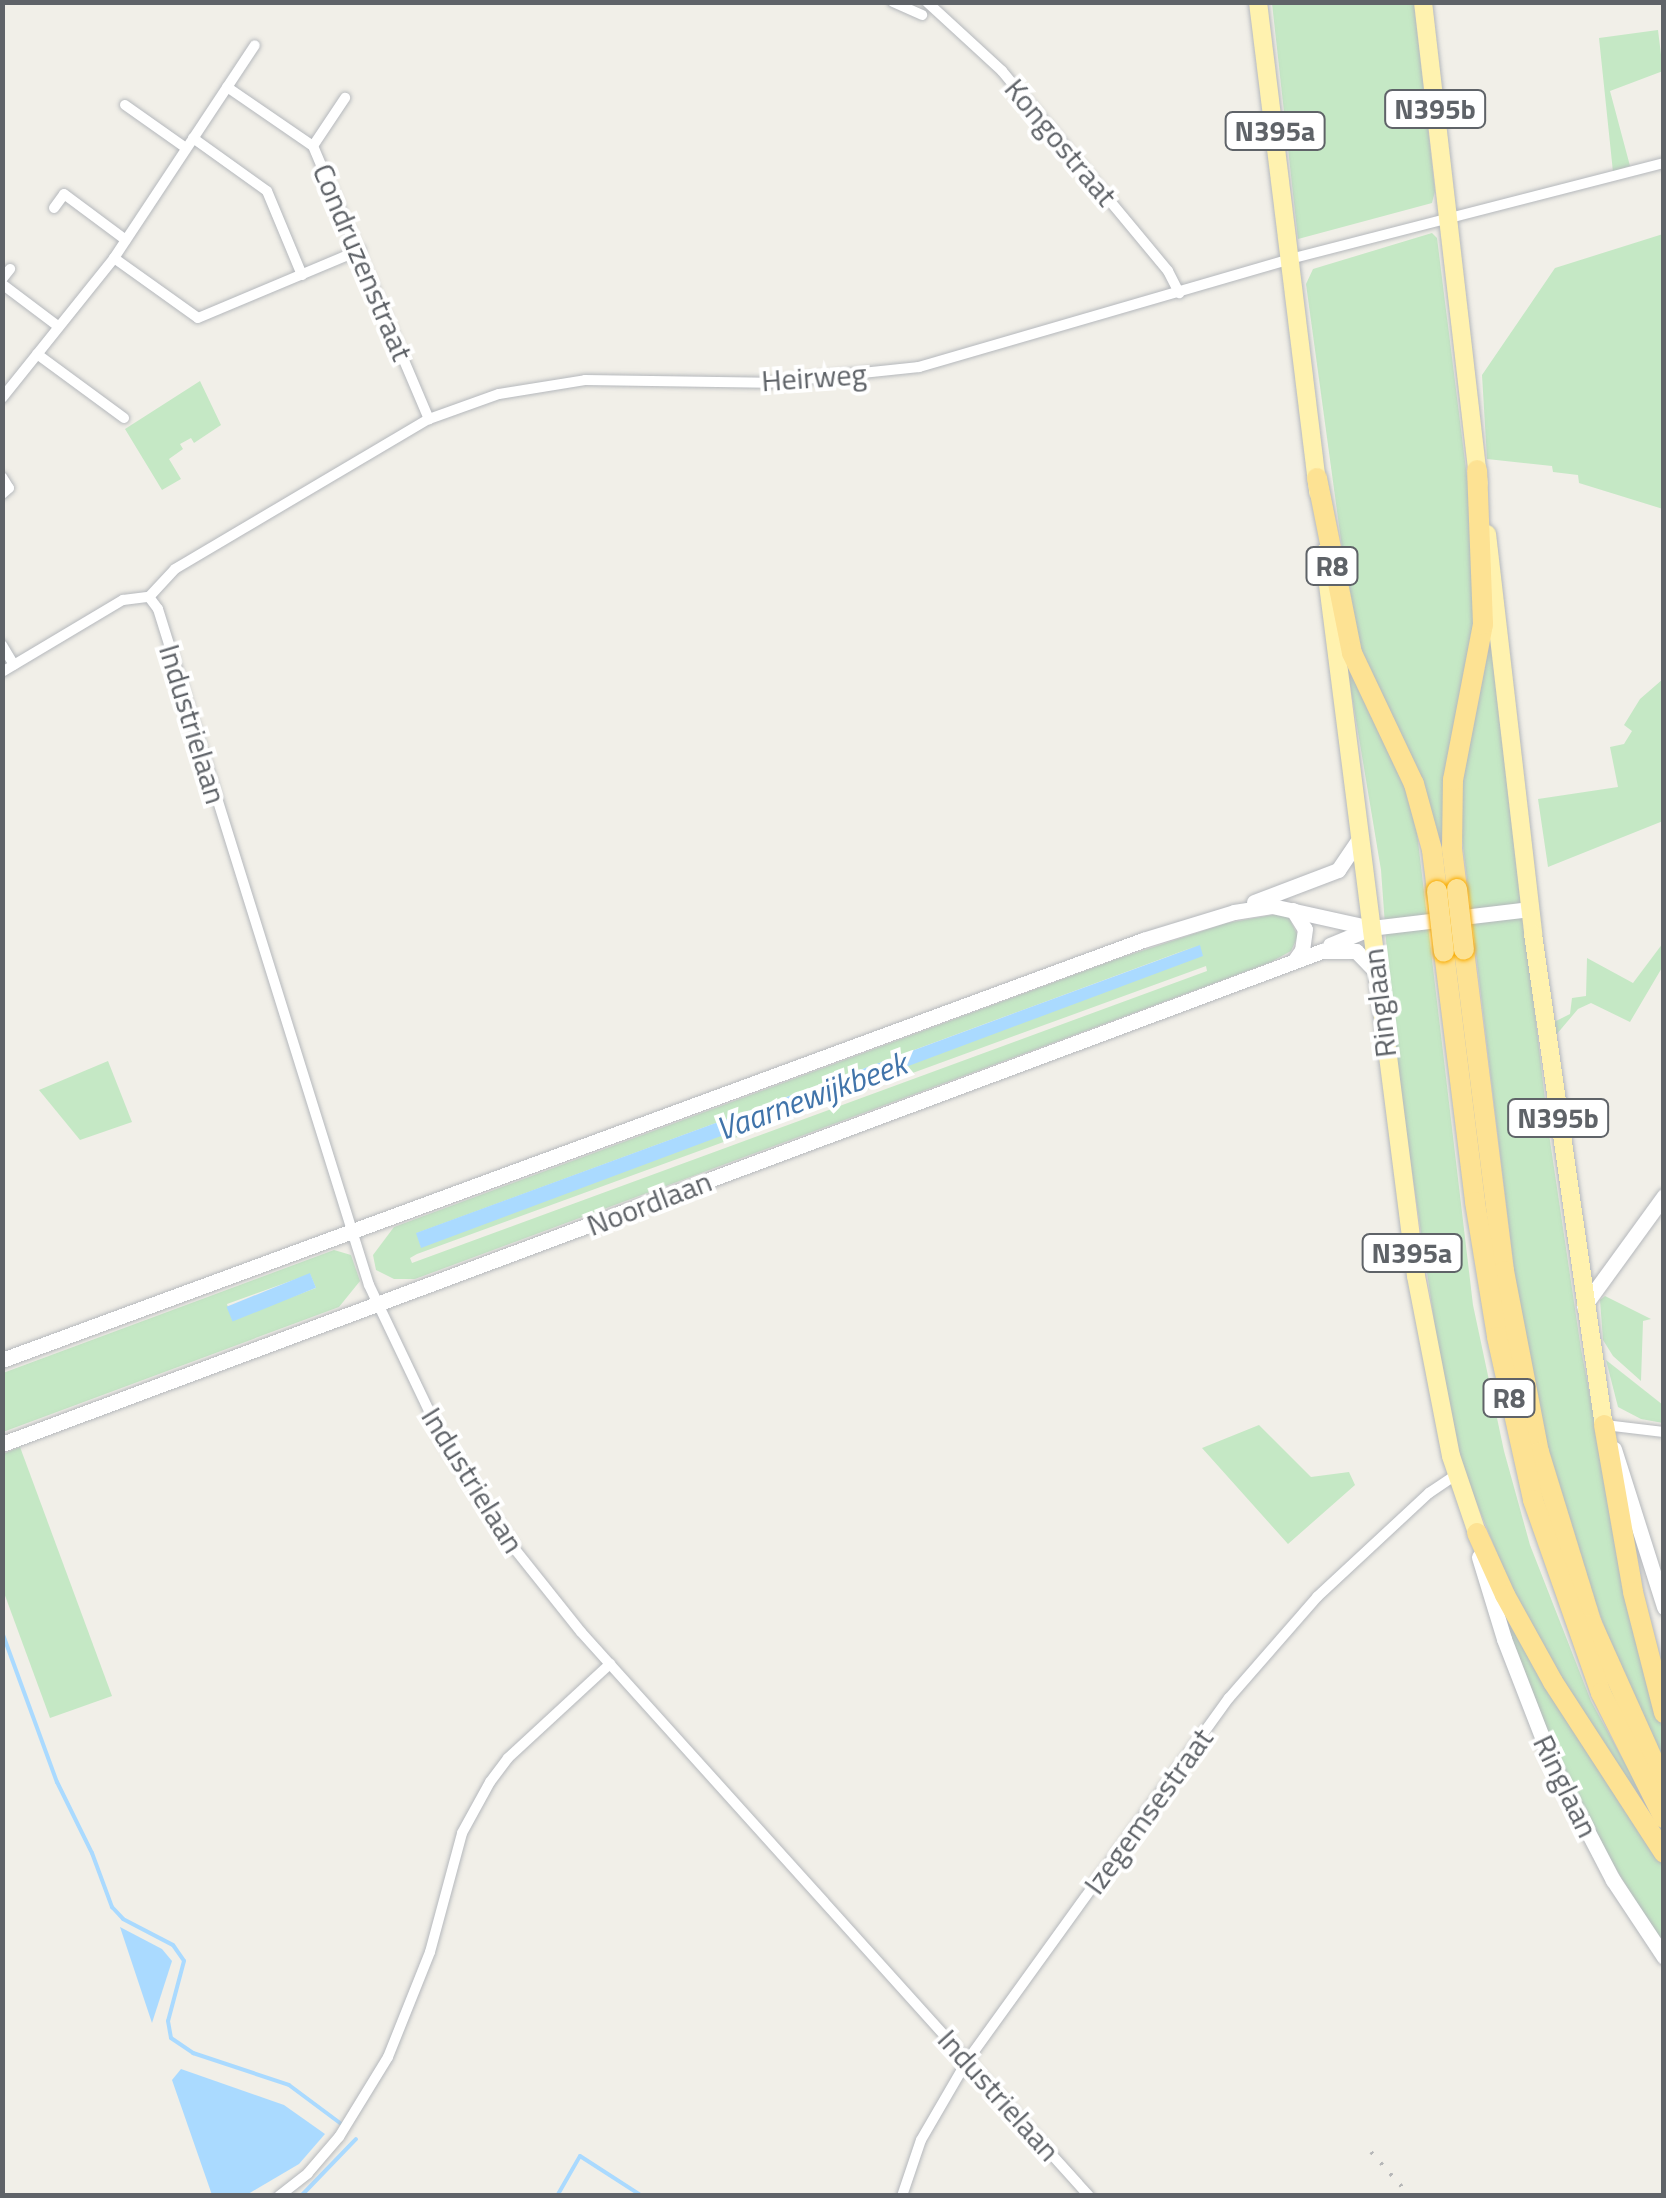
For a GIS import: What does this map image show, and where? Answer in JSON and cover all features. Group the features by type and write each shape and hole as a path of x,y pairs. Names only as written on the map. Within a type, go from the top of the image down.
{"highway":[{"name":"R8","path":"1447,890 1454,780 1484,624 1477,470"},
{"name":"R8","path":"1317,478 1352,653 1414,784 1447,890 1478,1221 1497,1337 1532,1500 1600,1693 1664,1818"},
{"name":"R8","path":"1454,951 1504,1271 1539,1452 1598,1638 1664,1784"},
{"path":"1604,1425 1633,1592 1664,1713"},
{"path":"1477,1533 1505,1595 1553,1682 1664,1853"}],"main road":[{"name":"Ringlaan","path":"1258,2 1416,1276 1456,1476 1477,1533"},
{"name":"N395b","path":"1423,2 1530,910 1579,1276 1604,1425"}],"street":[{"path":"893,2 922,15"},
{"name":"Kongostraat","path":"928,2 1002,72 1168,271 1179,293"},
{"path":"2,398 114,258 255,45"},
{"name":"Condruzenstraat","path":"227,87 313,146 429,420"},
{"path":"313,146 345,98"},
{"path":"125,105 267,191 302,274"},
{"name":"Heirweg","path":"2,672 123,600 149,597 175,569 429,420 499,394 572,382 767,383 919,367 1290,259 1664,163"},
{"path":"54,208 64,194 126,240"},
{"path":"114,258 198,318 360,250"},
{"path":"5,277 59,326"},
{"path":"38,354 124,418"},
{"path":"2,477 9,488 2,494"},
{"name":"Industrielaan","path":"149,597 158,609 378,1305 445,1444 474,1492 546,1590 1089,2196"},
{"path":"2,645 14,665"},
{"name":"Noordlaan","path":"2,1360 1143,940 1234,912 1338,870 1360,837"},
{"name":"Noordlaan","path":"1234,912 1272,906 1328,922 1364,924 1370,928"},
{"path":"1294,910 1306,929 1302,950 1295,960"},
{"name":"Noordlaan","path":"2,1444 1322,950 1370,928 1530,910"},
{"path":"1322,950 1356,951 1376,972"},
{"path":"1584,1306 1664,1196"},
{"path":"1579,1276 1610,1272"},
{"path":"1604,1425 1664,1432"},
{"name":"N395b","path":"1604,1425 1621,1465 1664,1608"},
{"name":"Izegemsestraat","path":"902,2196 921,2140 966,2061 1262,1658 1317,1597 1429,1493 1456,1476"},
{"name":"Ringlaan","path":"1477,1533 1479,1555 1504,1639 1552,1763 1613,1880 1664,1957"},
{"path":"279,2196 308,2173 339,2137 388,2058 430,1952 462,1833 490,1782 508,1758 610,1664"}],"green space":[{"path":"1272,3 1414,3 1435,191 1432,203 1298,239"},
{"path":"1658,30 1663,71 1610,91 1630,166 1613,172 1599,38"},
{"path":"1432,233 1437,238 1473,525 1478,601 1448,874 1442,876 1353,628 1306,284 1313,269"},
{"path":"1663,234 1663,509 1579,483 1578,475 1553,472 1552,466 1487,459 1482,375 1555,268"},
{"path":"200,381 221,425 194,443 191,438 180,444 183,449 169,459 181,479 162,490 125,429"},
{"path":"1491,637 1549,1134 1581,1349 1617,1539 1663,1733 1663,1765 1634,1705 1562,1514 1522,1336 1458,804"},
{"path":"1343,642 1413,799 1473,1305 1504,1451 1530,1545 1591,1701 1655,1818 1651,1822 1523,1616 1463,1470 1437,1340 1394,1050 1381,870"},
{"path":"1663,679 1663,821 1548,867 1538,799 1618,787 1610,747 1624,744 1632,731 1624,725 1640,699"},
{"path":"1278,914 1289,918 1298,936 1291,951 1271,962 415,1279 394,1279 376,1270 373,1255 394,1227 1120,958 1227,923","holes":["1199,945 422,1247 421,1247 417,1233","1206,966 1207,971 412,1263 410,1258"]},
{"path":"1663,943 1663,966 1630,1022 1591,1003 1578,1009 1556,1035 1554,1022 1570,1014 1572,998 1586,996 1587,958 1633,983"},
{"path":"108,1061 132,1122 80,1140 39,1090"},
{"path":"334,1250 351,1255 360,1281 339,1307 3,1432 3,1373","holes":["310,1274 316,1288 232,1319 227,1304"]},
{"path":"1605,1296 1651,1319 1643,1321 1641,1381 1613,1356 1603,1340 1600,1300"},
{"path":"1606,1360 1663,1405 1663,1423 1641,1419 1618,1407"},
{"path":"1259,1425 1311,1477 1349,1472 1355,1485 1288,1544 1202,1448"},
{"path":"20,1447 112,1696 50,1718 3,1590 3,1454"},
{"path":"1493,1587 1663,1861 1663,1947 1591,1827 1559,1763"}],"water":[{"path":"1200,945 1203,956 421,1248 416,1233"},
{"path":"310,1273 316,1288 233,1322 227,1307"},
{"path":"120,1927 162,1949 172,1961 152,2023"},
{"path":"181,2069 284,2105 325,2134 299,2164 248,2194 212,2195 172,2080"}],"waterway":[{"name":"Vaarnewijkbeek","path":"2,1632 57,1782 92,1853 112,1907 123,1919 173,1945 184,1961 168,2021 171,2038 193,2053 289,2085 340,2123"},
{"name":"Vaarnewijkbeek","path":"301,2196 356,2139"},
{"path":"557,2196 580,2156 642,2196"}],"railway":[{"path":"1371,2152 1410,2196"}]}
